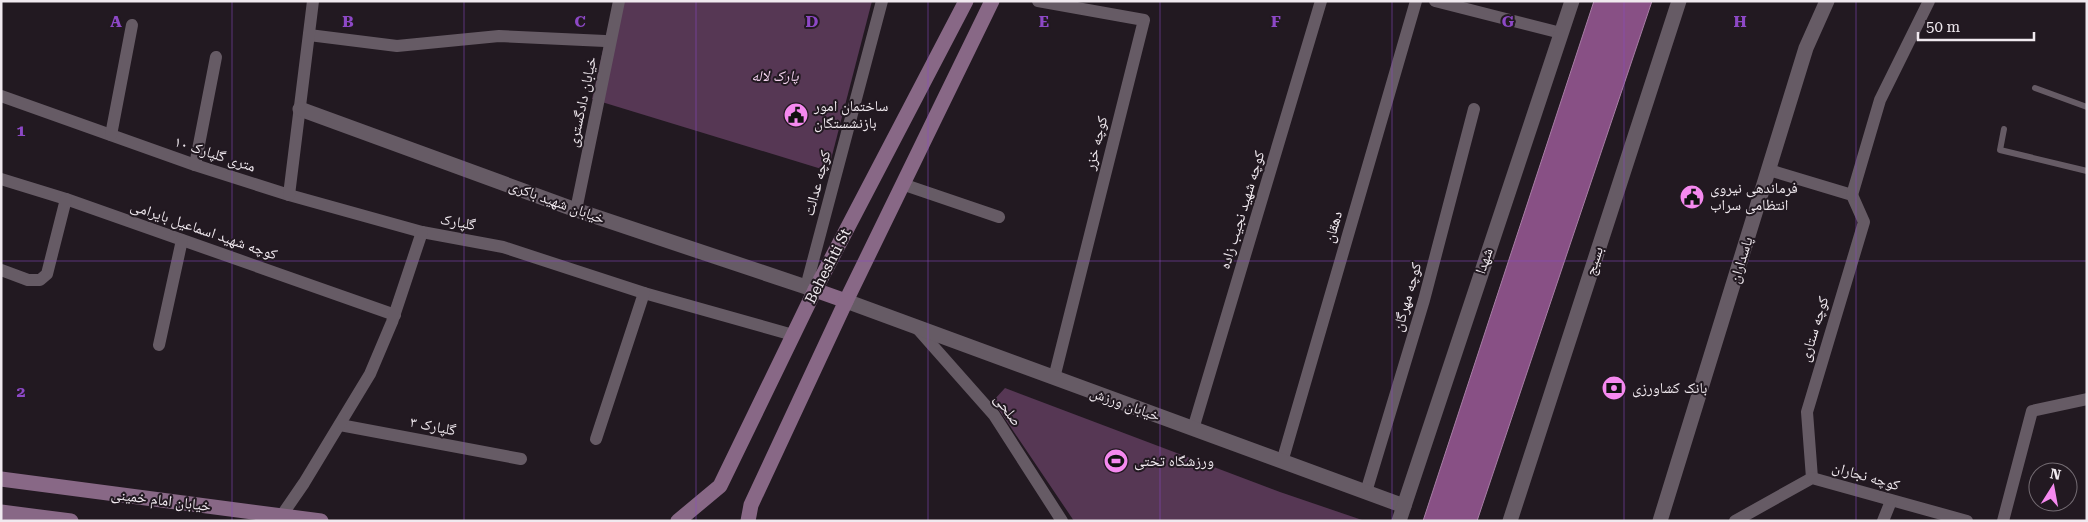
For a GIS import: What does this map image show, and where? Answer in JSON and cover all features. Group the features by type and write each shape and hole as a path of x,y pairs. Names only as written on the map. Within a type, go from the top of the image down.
{"main road":[{"name":"Beheshti St","path":"678,521 720,486 793,336 811,288 966,1"},
{"name":"Beheshti St","path":"748,521 751,505 846,301 992,1"},
{"path":"811,288 846,301"},
{"name":"خیابان امام خمینی","path":"1,479 321,521"},
{"path":"1,512 71,521"}],"street":[{"path":"289,195 313,1"},
{"name":"خیابان دادگستری","path":"576,210 619,1"},
{"name":"کوچه عدالت","path":"811,288 882,1"},
{"name":"کوچه خزر","path":"1038,1 1144,20 1054,378"},
{"name":"کوچه شهید نجیب زاده","path":"1193,429 1321,1"},
{"name":"دهقان","path":"1282,462 1416,1"},
{"path":"1435,1 1561,33"},
{"name":"شهدا","path":"1399,521 1439,394 1572,1"},
{"name":"بسیج","path":"1510,521 1679,1"},
{"name":"پاسداران","path":"1660,521 1806,48 1827,1"},
{"path":"1768,170 1852,195 1880,100 1929,1"},
{"path":"111,135 132,25"},
{"path":"309,35 397,46 499,36 605,41"},
{"path":"195,165 216,57"},
{"name":"۱۰ متری گلپارک","path":"1,96 195,165 289,195 422,232"},
{"name":"خیابان شهید باکری","path":"300,109 576,210 811,288"},
{"name":"کوچه مهرگان","path":"1366,492 1424,300 1474,109"},
{"name":"کوچه شهید اسماعیل بایرامی","path":"1,179 66,199 395,315"},
{"path":"902,184 999,217"},
{"name":"کوچه ستاری","path":"1812,478 1807,412 1864,222 1852,195"},
{"path":"1,270 28,280 40,280 47,274 66,199"},
{"name":"گلپارک","path":"282,515 340,425 370,374 395,315 422,232 502,247 644,293 793,336"},
{"path":"160,345 182,240"},
{"path":"596,439 644,293"},
{"name":"خیابان ورزش","path":"846,301 1404,506"},
{"name":"صلحی","path":"917,328 994,415 1062,521"},
{"path":"2003,521 2032,411 2087,399"},
{"name":"گلپارک ۳","path":"340,425 521,459"},
{"name":"کوچه نجاران","path":"1739,520 1812,478 1967,521"},
{"path":"1884,521 1891,500"}],"lane":[{"path":"2035,88 2087,107"},
{"path":"2004,129 2000,150 2087,171"}],"green space":[{"name":"پارک لاله","path":"614,1 872,1 828,171 592,99"},
{"name":"ورزشگاه تختی","path":"1005,388 1280,492 1365,521 1074,521 993,401"}],"shaded area":[{"path":"1594,1 1652,1 1477,521 1423,521"}],"place":[{"name":"ساختمان امور بازنشستگان","path":"796,115"},
{"name":"فرماندهی نیروی انتظامی سراب","path":"1692,197"},
{"name":"بانک کشاورزی","path":"1614,388"},
{"name":"ورزشگاه تختی","path":"1116,461"}]}
